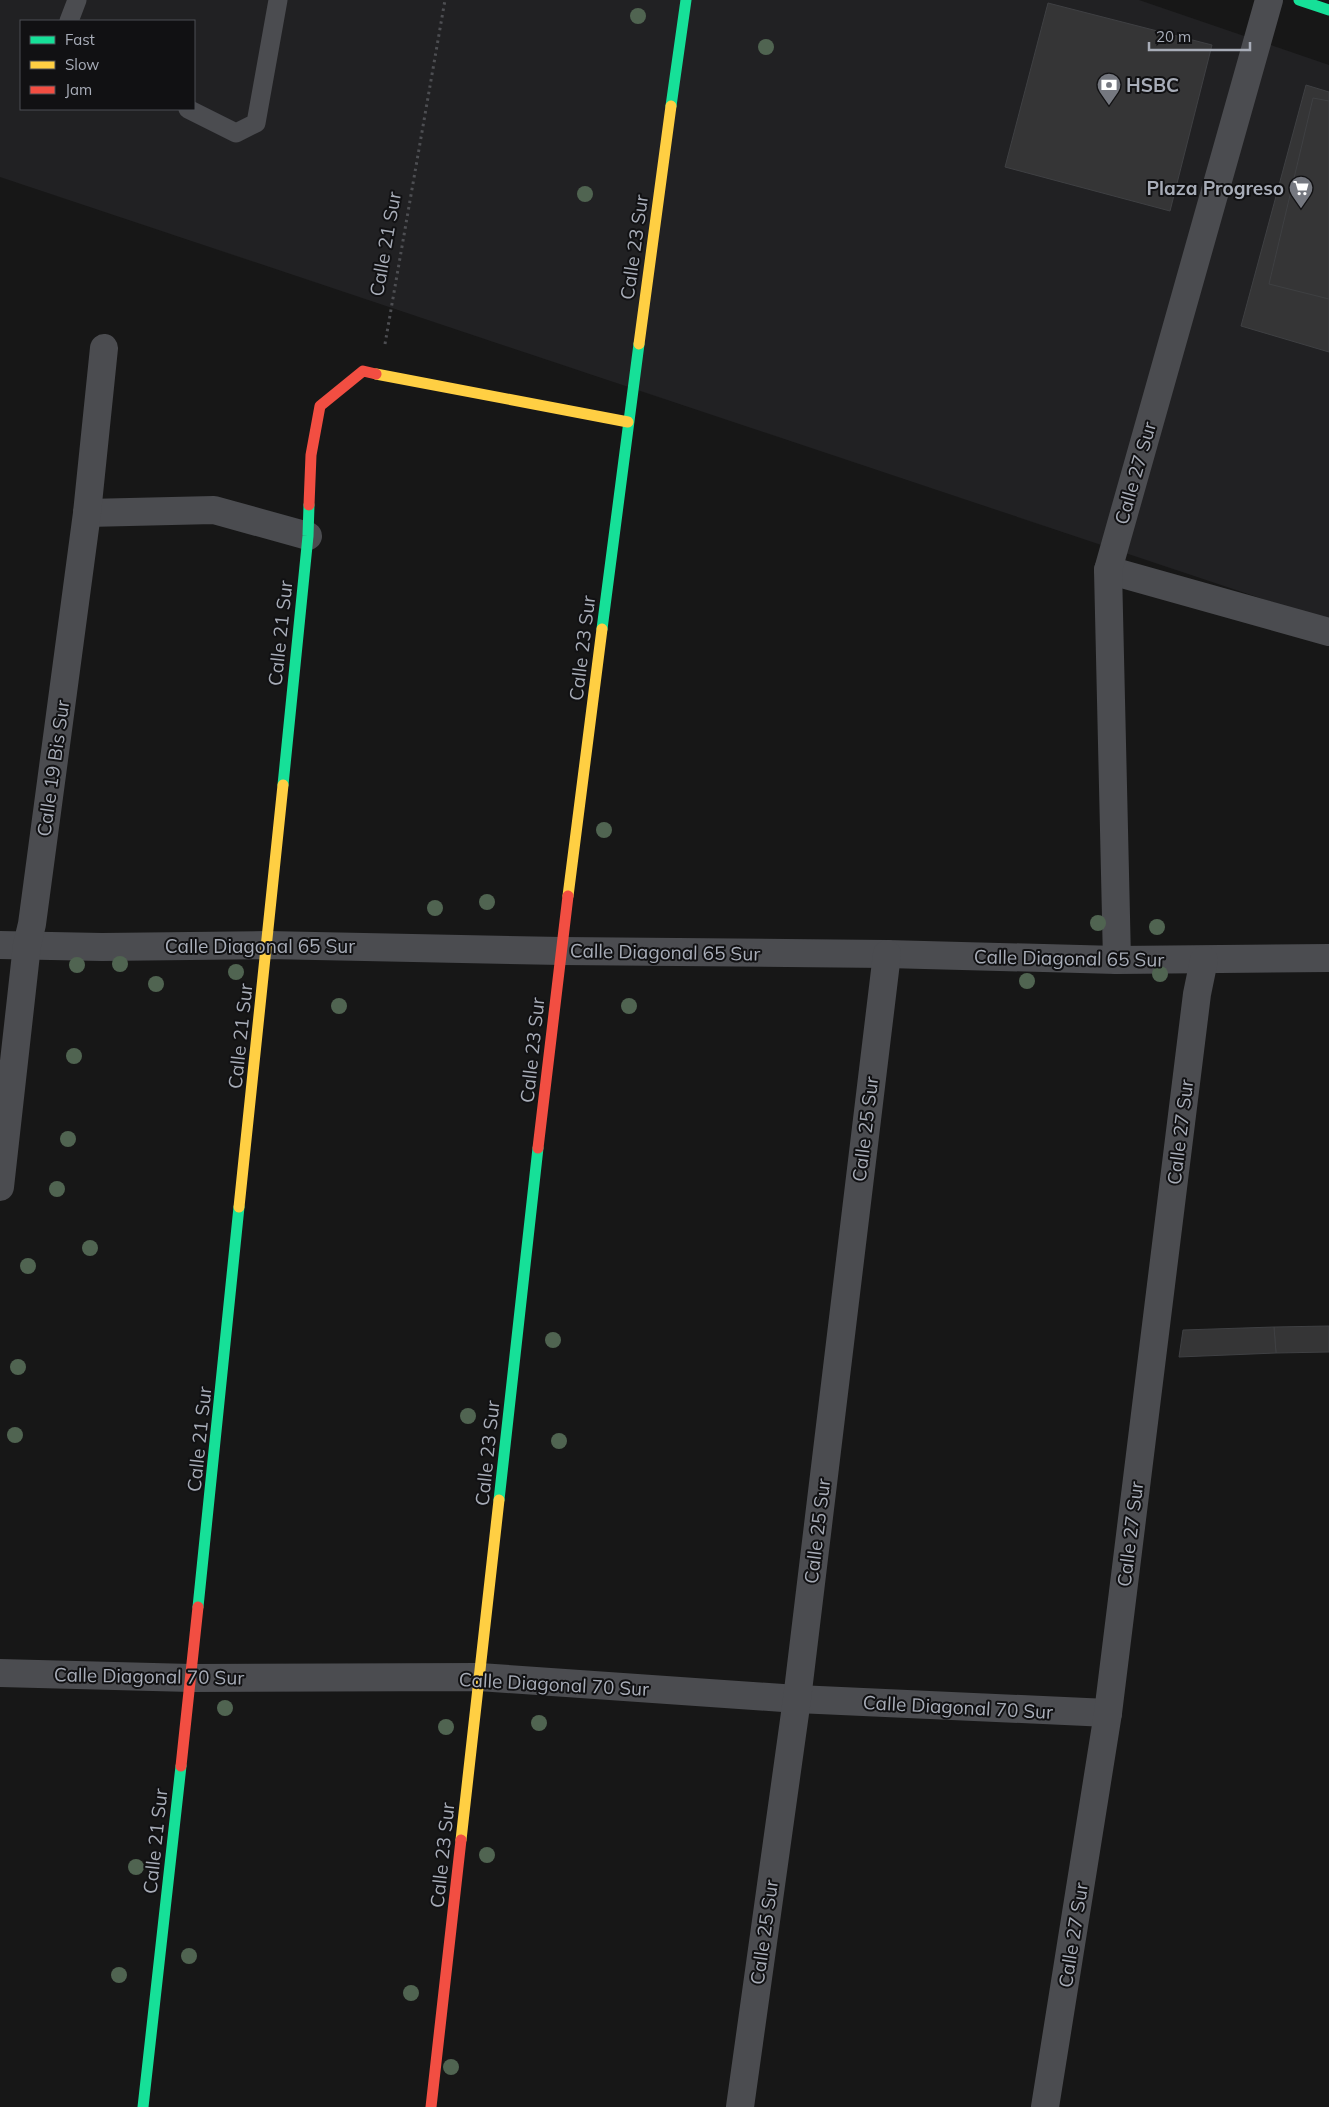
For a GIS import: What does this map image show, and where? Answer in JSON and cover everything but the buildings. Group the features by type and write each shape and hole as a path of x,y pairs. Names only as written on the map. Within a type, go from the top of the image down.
{"street":[{"name":"Calle 23 Sur","path":"431,2107 562,951 628,422 686,0"},
{"name":"Calle 27 Sur","path":"1117,960 1108,570 1269,0"},
{"path":"1299,0 1329,10"},
{"name":"Calle 19 Bis Sur","path":"0,1187 27,945 32,924 87,513 104,348"},
{"path":"363,371 628,422"},
{"name":"Calle 21 Sur","path":"143,2107 191,1678 267,945 268,911 308,536 311,454 320,406 363,371"},
{"path":"87,513 214,510 308,536"},
{"path":"1108,570 1329,632"},
{"name":"Calle Diagonal 65 Sur","path":"0,945 102,947 267,945 562,951 887,954 1117,960 1329,958"},
{"name":"Calle 25 Sur","path":"740,2107 797,1699 887,954"},
{"name":"Calle 27 Sur","path":"1046,2107 1108,1713 1198,994 1204,960"},
{"name":"Calle Diagonal 70 Sur","path":"0,1674 191,1678 479,1677 797,1699 1108,1713"}],"lane":[{"path":"69,20 76,0"},
{"path":"190,110 236,133 256,123 278,0"}],"path":[{"name":"Calle 21 Sur","path":"363,371 384,350 445,0"}],"shaded area":[{"path":"0,0 1139,0 1329,65 1329,621 0,177"}],"traffic: fast":[{"path":"671,106 686,0"},
{"path":"1299,0 1329,10"},
{"path":"602,629 639,344"},
{"path":"283,785 308,536 309,505"},
{"path":"499,1500 538,1148"},
{"path":"198,1607 239,1207"},
{"path":"143,2107 181,1766"}],"traffic: slow":[{"path":"639,344 671,106"},
{"path":"376,374 628,422"},
{"path":"568,896 602,629"},
{"path":"239,1207 283,785"},
{"path":"461,1840 499,1500"}],"traffic: jam":[{"path":"309,505 311,455 320,406 363,371 376,374"},
{"path":"538,1148 568,896"},
{"path":"181,1766 198,1607"},
{"path":"431,2107 461,1840"}],"place":[{"name":"HSBC","path":"1109,106"},
{"name":"Plaza Progreso","path":"1301,209"}]}
